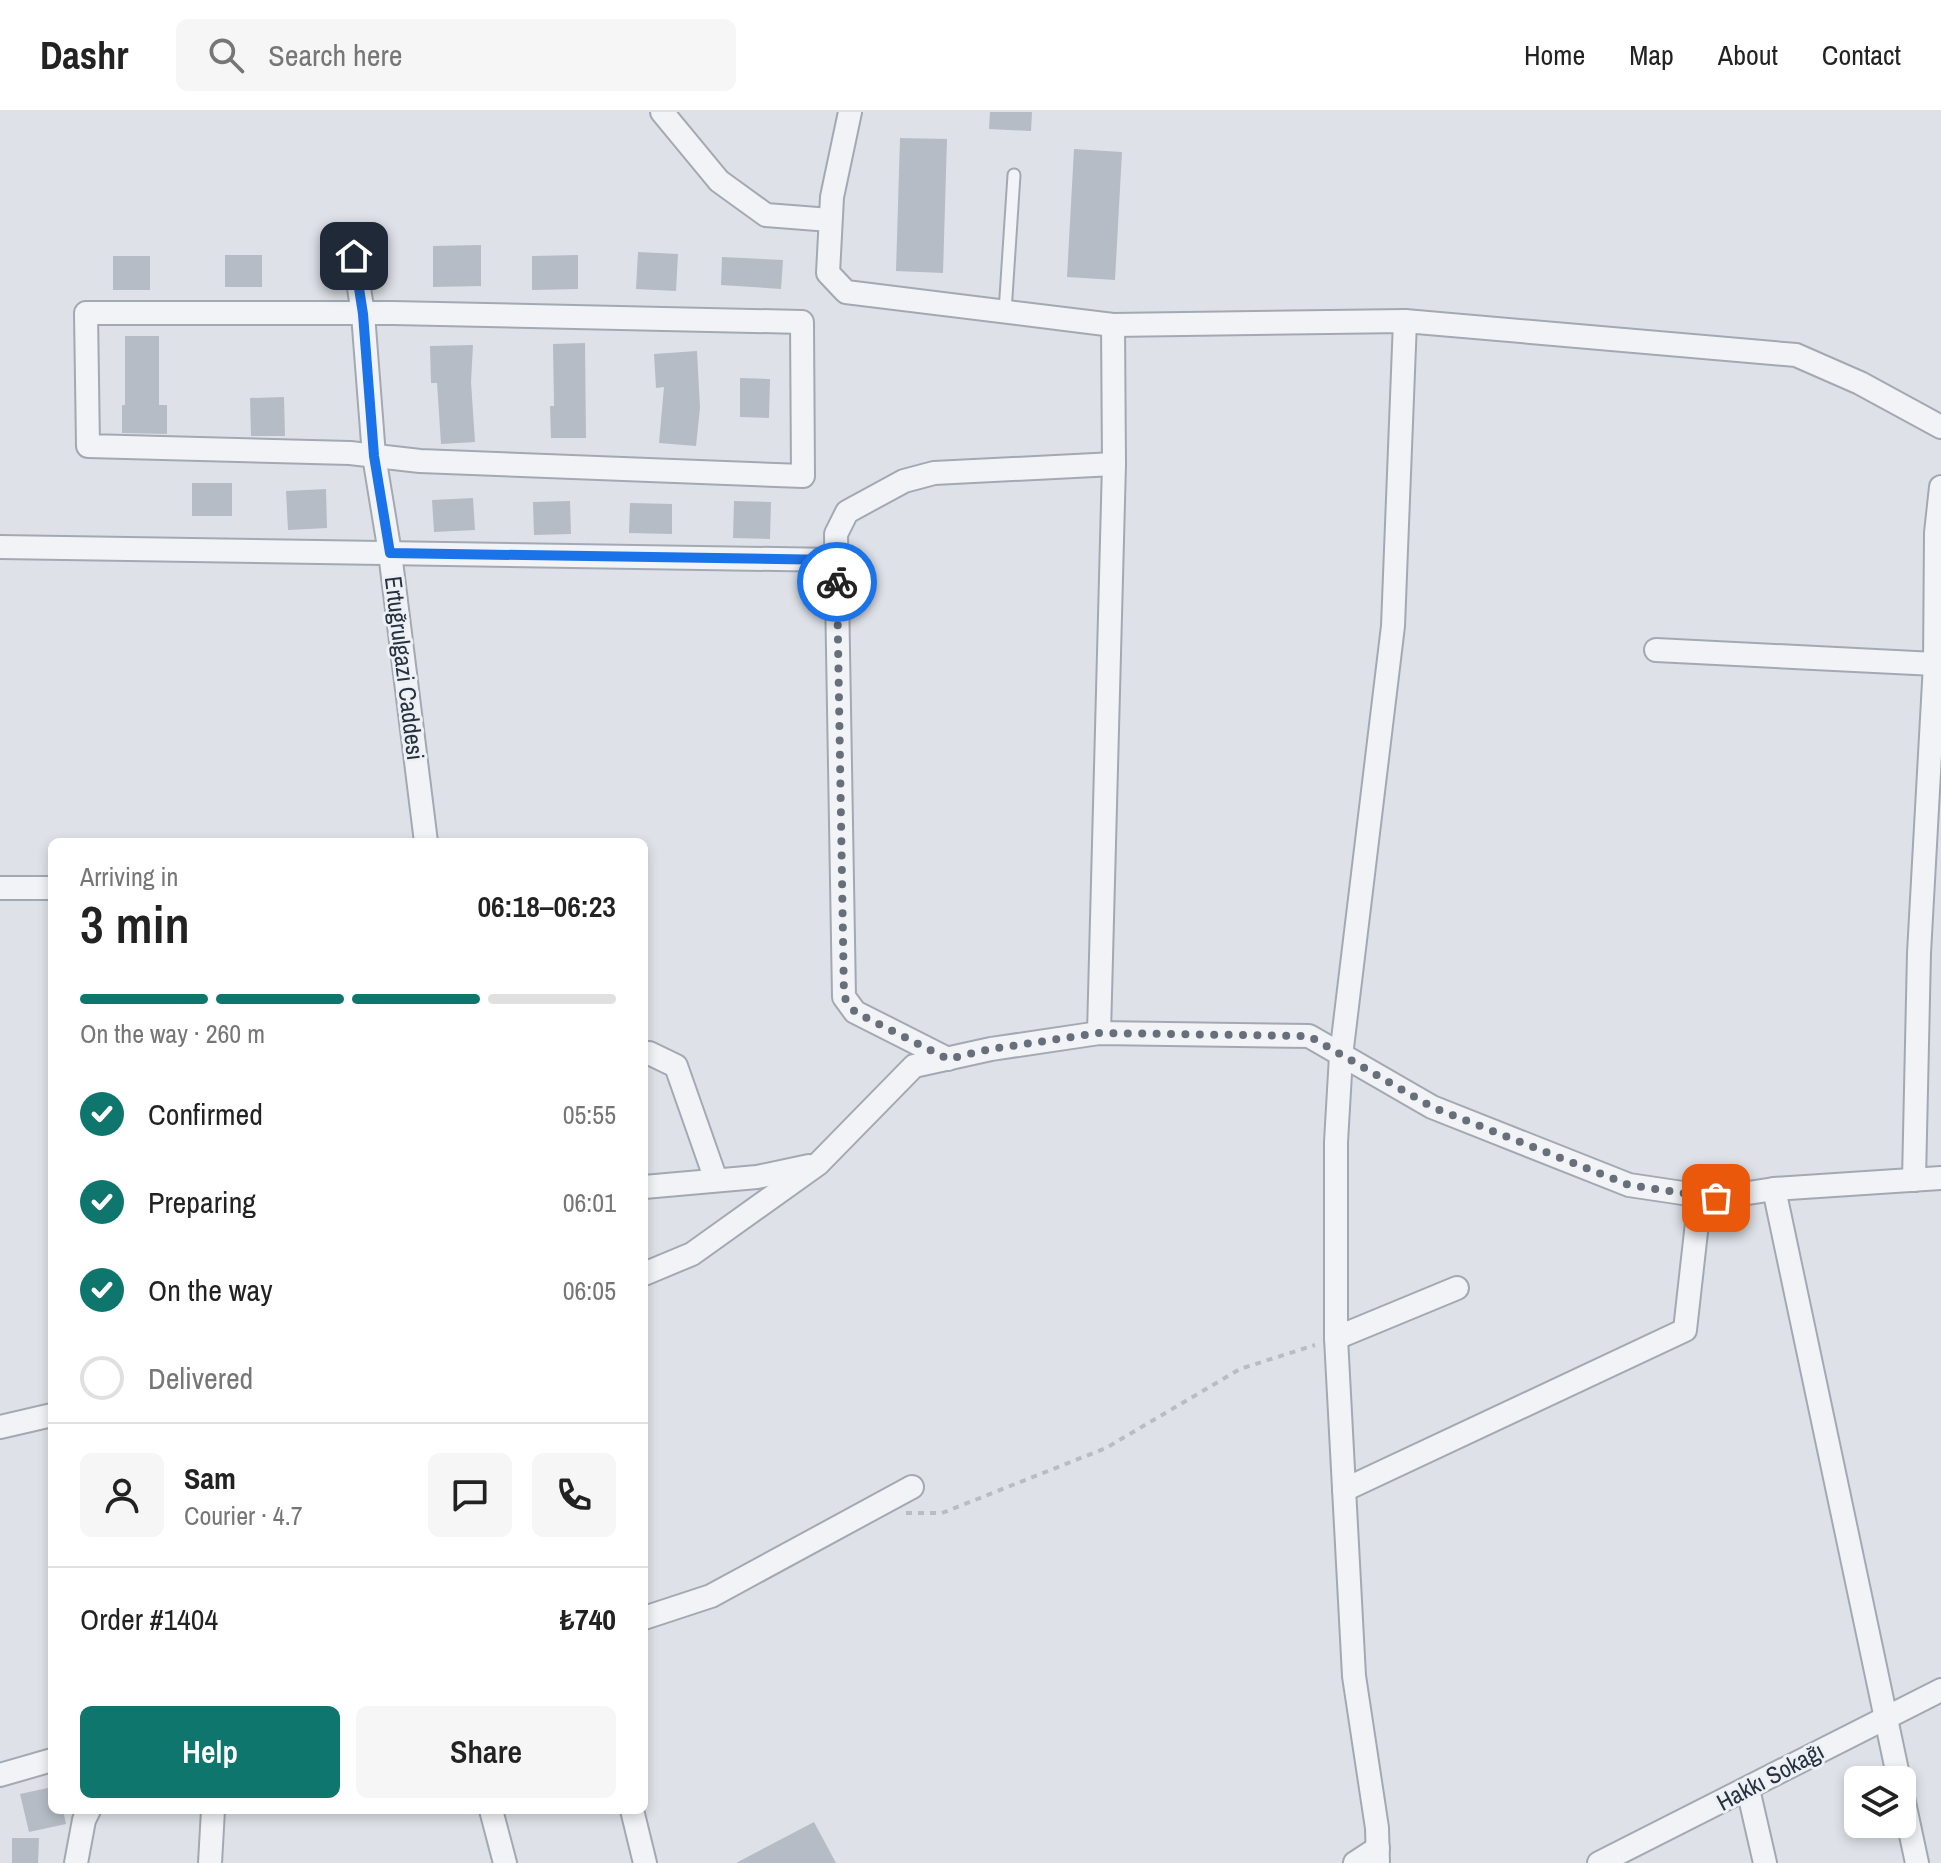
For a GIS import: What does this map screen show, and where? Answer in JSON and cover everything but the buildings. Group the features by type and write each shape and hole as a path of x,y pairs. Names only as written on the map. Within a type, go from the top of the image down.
{"street":[{"path":"662,112 719,181 766,215 830,220"},
{"path":"850,112 832,197 828,273 846,292 1113,325 1405,321 1796,355 1860,383 1941,427"},
{"name":"Ertuğrulgazi Caddesi","path":"354,256 363,314 374,456 390,553 426,838"},
{"path":"86,313 363,314 802,322 803,476 420,461 374,456 334,452 88,446 86,313"},
{"path":"1355,1863 1378,1856 1354,1676 1336,1338 1336,1142 1341,1056 1393,626 1405,321"},
{"path":"1099,1033 1114,464 1113,325"},
{"path":"948,1059 855,1012 844,997 836,534 847,512 904,481 934,473 1114,464"},
{"path":"1914,1180 1919,953 1935,664 1936,533 1941,487"},
{"path":"0,547 836,560"},
{"path":"1656,650 1935,664"},
{"path":"0,888 48,888"},
{"path":"648,1272 692,1254 818,1164 914,1066 991,1049 1099,1033 1309,1036 1432,1107 1629,1185 1716,1198 1774,1189 1941,1178"},
{"path":"648,1053 676,1066 716,1180"},
{"path":"648,1187 757,1177 818,1164"},
{"path":"1774,1189 1896,1766"},
{"path":"1344,1490 1685,1330 1700,1196"},
{"path":"1336,1338 1457,1288"},
{"path":"0,1427 48,1416"},
{"path":"648,1617 711,1596 912,1487"},
{"name":"Hakkı Sokağı","path":"1599,1863 1941,1690"},
{"path":"0,1775 48,1761"},
{"path":"1748,1789 1765,1863"},
{"path":"76,1863 87,1814"},
{"path":"210,1863 213,1814"},
{"path":"492,1814 505,1863"},
{"path":"633,1814 645,1863"},
{"path":"1912,1838 1917,1863"}],"lane":[{"path":"1005,312 1014,175"}],"path":[{"path":"881,1503 914,1514 942,1513 957,1508 1106,1448 1240,1369 1336,1338"}],"way so far":[{"path":"837,582 844,997 855,1012 948,1059 991,1049 1099,1033 1309,1036 1432,1107 1629,1185 1716,1198"}],"route":[{"path":"354,256 363,314 374,456 390,553 836,560 837,582"}]}
